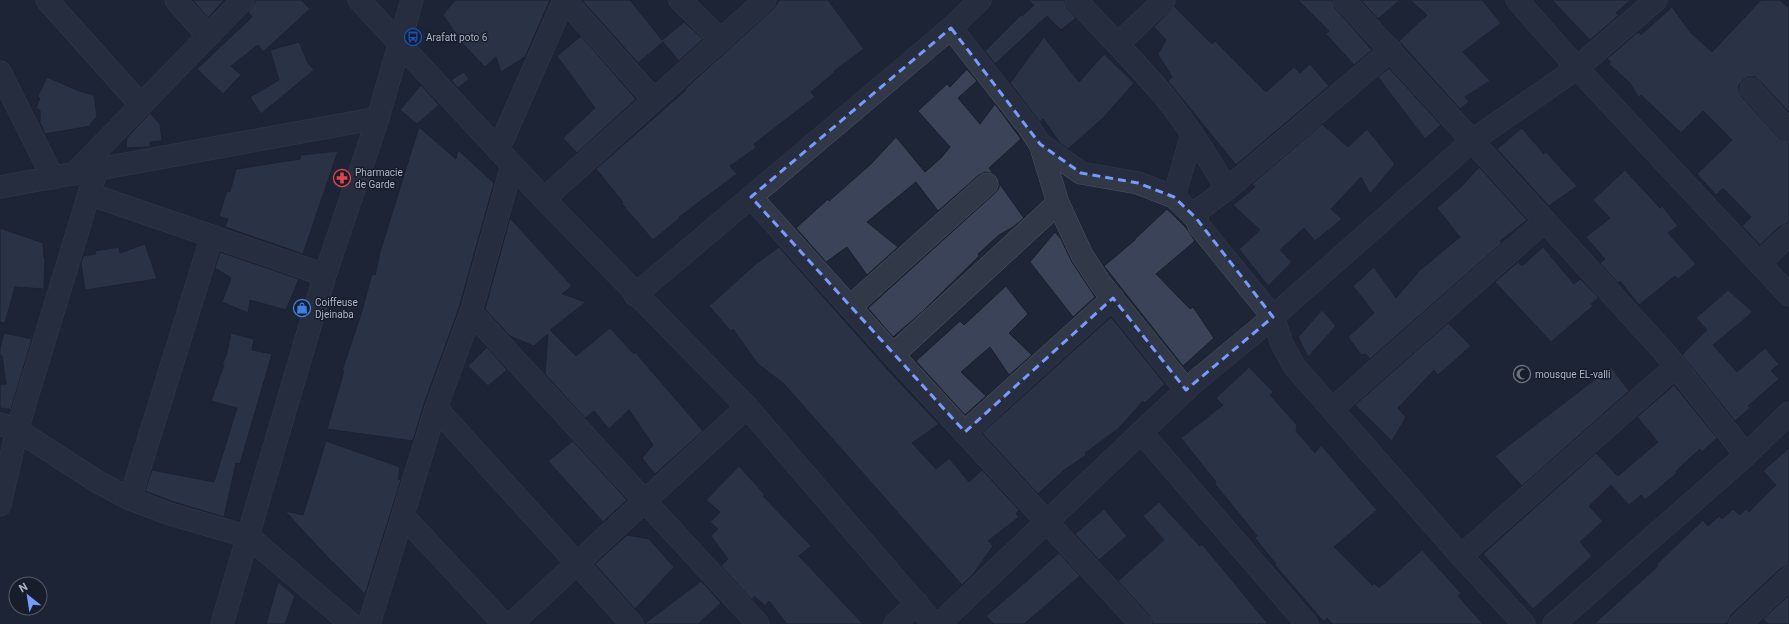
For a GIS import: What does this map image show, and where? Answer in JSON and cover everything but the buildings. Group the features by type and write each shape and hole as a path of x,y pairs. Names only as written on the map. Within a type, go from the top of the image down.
{"street":[{"path":"47,0 140,104"},
{"path":"176,0 208,36"},
{"path":"63,176 140,104 243,0"},
{"path":"359,0 505,158 635,295 747,407 934,624"},
{"path":"222,624 249,537 325,275 378,118 412,0"},
{"path":"369,624 436,408 471,312 505,158 565,0 654,100"},
{"path":"680,0 721,40"},
{"path":"544,199 765,0"},
{"path":"1076,0 1118,44 1164,96 1192,134 1228,189"},
{"path":"1118,44 1164,0"},
{"path":"1344,0 1473,140 1666,354 1746,455"},
{"path":"1518,0 1577,68 1789,295"},
{"path":"939,624 1186,390 1273,317 1473,140 1577,68 1656,0"},
{"path":"635,295 950,28 975,1"},
{"path":"950,28 1028,126 1040,144 1058,203 1082,255 1113,298 1186,390"},
{"path":"1196,218 1200,209 1228,189 1390,50"},
{"path":"0,72 63,176"},
{"path":"1751,89 1789,131"},
{"path":"0,188 378,118"},
{"path":"1174,197 1192,134"},
{"path":"1040,144 1081,173 1138,183 1174,197 1196,218 1199,226 1273,317 1282,344 1294,366 1460,556 1524,624"},
{"path":"0,506 9,427 97,169"},
{"path":"850,307 987,184"},
{"path":"89,194 325,275"},
{"path":"751,197 893,355 1141,624"},
{"path":"893,355 1058,203"},
{"path":"1332,409 1545,221"},
{"path":"1759,263 1789,234"},
{"path":"130,499 212,236"},
{"path":"964,432 1113,298"},
{"path":"471,312 758,624"},
{"path":"1460,556 1675,367"},
{"path":"511,624 747,407"},
{"path":"436,408 632,624"},
{"path":"1554,624 1746,455 1789,413"},
{"path":"9,427 98,482 130,499 170,514 249,537 351,624"},
{"path":"1141,432 1307,624"},
{"path":"403,516 504,624"},
{"path":"1740,624 1789,578"},
{"path":"895,624 916,603"}],"highlighted area":[{"path":"951,28 1040,144 1081,173 1138,183 1174,197 1196,218 1273,317 1186,390 1113,298 965,432 751,197"}],"place":[{"name":"Arafatt poto 6","path":"413,37"},
{"name":"Pharmacie de Garde","path":"342,178"},
{"name":"Coiffeuse Djeinaba","path":"302,308"},
{"name":"mousque EL-valli","path":"1522,374"}]}
